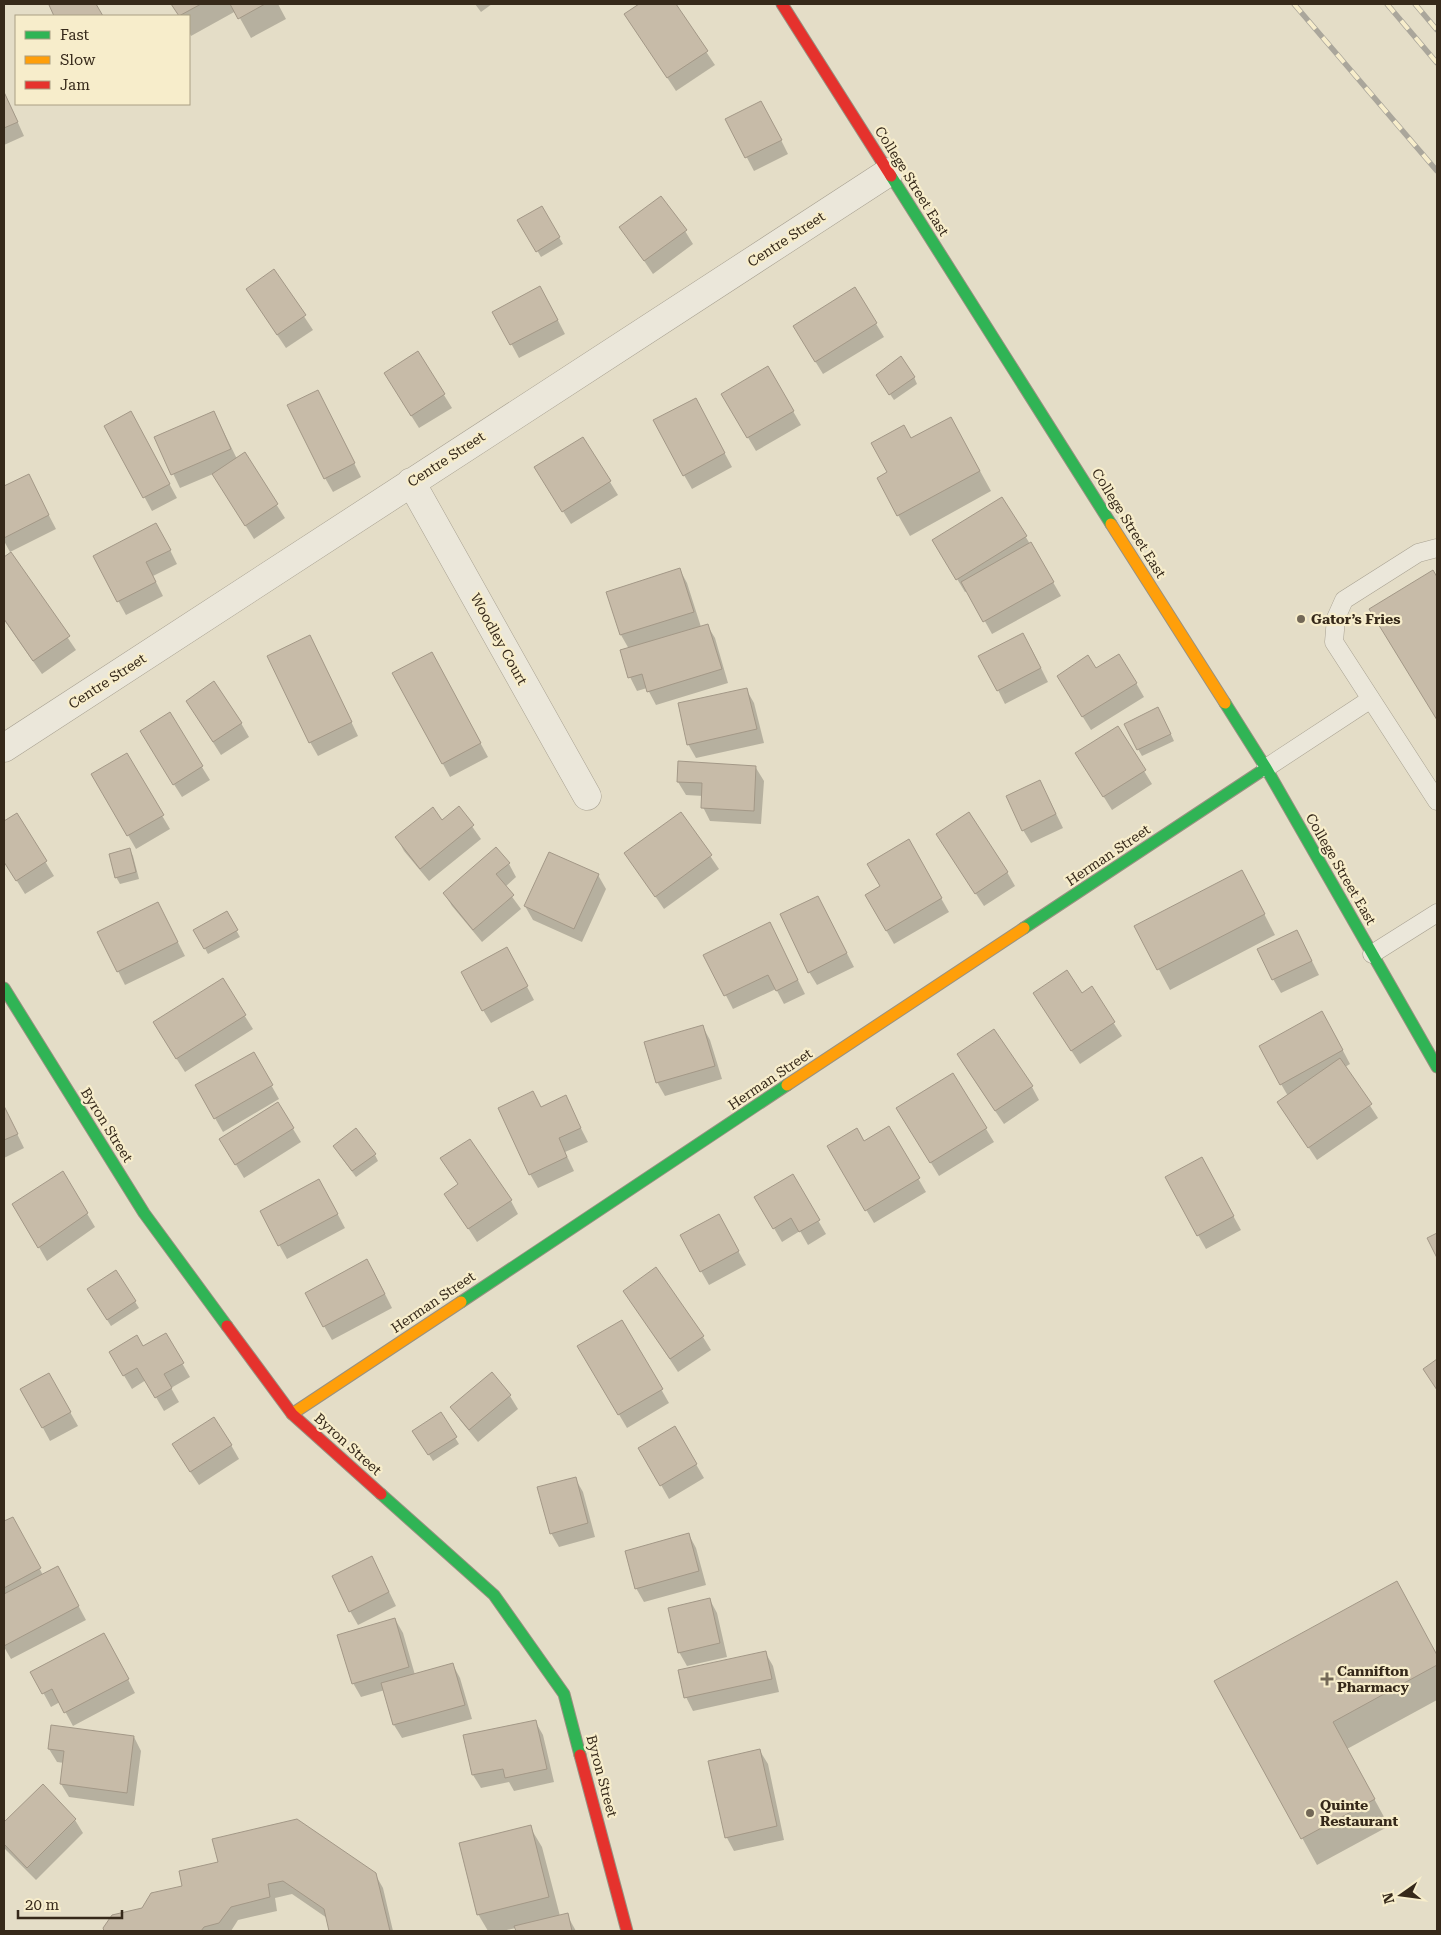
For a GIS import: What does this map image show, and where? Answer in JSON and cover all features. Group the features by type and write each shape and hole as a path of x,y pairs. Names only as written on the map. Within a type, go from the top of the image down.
{"street":[{"name":"College Street East","path":"782,4 1266,768 1437,1067"},
{"name":"Centre Street","path":"4,748 889,172"},
{"name":"Woodley Court","path":"411,482 587,796"},
{"name":"Herman Street","path":"292,1414 1266,768"},
{"name":"Byron Street","path":"4,988 144,1213 292,1414 494,1595 564,1694 627,1931"}],"lane":[{"path":"1437,548 1418,553 1344,600 1336,618 1334,642 1437,801"},
{"path":"1266,768 1371,699"},
{"path":"1372,954 1437,913"}],"building":[{"path":"96,4 102,15 54,15 49,5"},
{"path":"171,4 201,4 181,15 178,15"},
{"path":"230,4 265,4 238,19"},
{"path":"639,4 676,4 708,51 667,78 624,14"},
{"path":"4,92 18,122 4,128"},
{"path":"761,101 782,140 745,158 725,119"},
{"path":"661,196 687,230 644,261 619,227"},
{"path":"542,206 560,237 536,252 517,220"},
{"path":"274,269 306,315 277,335 246,289"},
{"path":"540,286 558,320 510,345 492,312"},
{"path":"855,287 877,323 815,362 793,326"},
{"path":"418,351 445,394 411,416 384,373"},
{"path":"901,356 915,377 889,395 876,375"},
{"path":"768,366 794,411 747,438 721,394"},
{"path":"318,390 355,463 324,479 287,405"},
{"path":"696,398 725,453 683,476 653,420"},
{"path":"131,411 170,484 143,498 104,426"},
{"path":"214,411 231,449 171,475 154,437"},
{"path":"951,417 980,471 897,516 877,478 887,472 871,443 904,425 911,438"},
{"path":"583,437 611,481 562,512 534,467"},
{"path":"245,452 278,504 245,526 212,474"},
{"path":"29,474 49,515 4,538 4,486"},
{"path":"1002,497 1027,536 956,580 932,540"},
{"path":"156,523 171,550 146,562 156,582 117,602 93,556"},
{"path":"1031,542 1054,582 983,622 961,582"},
{"path":"11,552 70,636 33,661 4,619 4,557"},
{"path":"680,568 694,612 620,635 606,592"},
{"path":"1433,570 1437,577 1437,720 1369,609"},
{"path":"708,624 722,669 647,692 642,674 628,678 620,650"},
{"path":"1023,633 1041,668 997,691 978,656"},
{"path":"310,635 352,722 309,743 267,656"},
{"path":"432,652 481,743 442,764 392,673"},
{"path":"1119,654 1137,683 1082,717 1057,676 1088,655 1096,668"},
{"path":"214,681 242,723 213,742 186,701"},
{"path":"747,688 757,729 687,745 678,703"},
{"path":"1158,707 1171,734 1137,750 1124,724"},
{"path":"170,712 203,766 173,785 140,731"},
{"path":"1118,726 1146,770 1103,797 1075,753"},
{"path":"127,753 164,815 127,836 91,774"},
{"path":"678,761 756,766 754,811 701,808 702,783 677,782"},
{"path":"1040,780 1056,814 1022,831 1006,796"},
{"path":"459,806 474,825 420,869 395,837 433,807 442,820"},
{"path":"681,812 712,855 655,897 624,853"},
{"path":"969,812 1008,872 975,894 936,834"},
{"path":"17,813 47,861 16,881 4,862 4,821"},
{"path":"909,839 942,898 886,931 865,895 880,886 867,864"},
{"path":"496,847 510,863 496,874 514,895 473,930 443,893"},
{"path":"130,848 136,872 115,878 109,854"},
{"path":"549,852 599,874 574,929 524,906"},
{"path":"1242,870 1265,914 1157,970 1134,926"},
{"path":"818,896 847,953 808,973 780,914"},
{"path":"158,902 178,942 117,972 97,932"},
{"path":"227,911 238,930 204,949 193,930"},
{"path":"770,922 798,980 776,991 768,975 724,996 703,955"},
{"path":"1297,930 1312,961 1272,980 1257,949"},
{"path":"507,947 528,986 482,1011 461,972"},
{"path":"1067,970 1082,993 1092,986 1115,1022 1071,1051 1033,993"},
{"path":"223,978 246,1015 176,1059 153,1022"},
{"path":"1322,1011 1343,1050 1280,1085 1259,1046"},
{"path":"703,1025 715,1066 656,1083 644,1042"},
{"path":"994,1029 1033,1086 995,1111 957,1054"},
{"path":"254,1052 273,1085 214,1119 195,1085"},
{"path":"1340,1058 1372,1104 1308,1148 1277,1102"},
{"path":"953,1073 987,1128 930,1163 896,1108"},
{"path":"533,1091 541,1107 566,1095 581,1128 559,1138 567,1157 529,1175 498,1108"},
{"path":"278,1102 294,1128 235,1165 219,1139"},
{"path":"4,1106 18,1134 4,1140"},
{"path":"889,1126 920,1178 865,1211 827,1146 857,1128 864,1141"},
{"path":"356,1128 376,1154 352,1171 333,1146"},
{"path":"470,1139 512,1200 468,1229 444,1194 458,1184 440,1158"},
{"path":"1202,1157 1234,1216 1197,1236 1165,1177"},
{"path":"63,1171 88,1213 38,1248 12,1204"},
{"path":"793,1174 820,1220 799,1232 791,1218 773,1229 754,1197"},
{"path":"319,1179 338,1214 278,1246 260,1211"},
{"path":"719,1214 739,1251 700,1272 680,1235"},
{"path":"1437,1233 1437,1258 1427,1238"},
{"path":"367,1259 385,1294 323,1327 305,1293"},
{"path":"656,1267 704,1336 670,1359 623,1291"},
{"path":"116,1270 136,1301 107,1320 87,1289"},
{"path":"622,1320 663,1389 618,1415 577,1346"},
{"path":"166,1333 184,1363 164,1374 172,1388 155,1398 137,1368 123,1376 109,1352 137,1335 143,1346"},
{"path":"1437,1359 1437,1390 1423,1369"},
{"path":"492,1372 511,1395 469,1430 450,1407"},
{"path":"49,1373 71,1412 42,1428 20,1389"},
{"path":"441,1412 457,1437 428,1455 412,1431"},
{"path":"214,1417 232,1445 190,1472 172,1444"},
{"path":"675,1426 697,1464 660,1486 638,1448"},
{"path":"576,1477 588,1523 550,1534 537,1487"},
{"path":"13,1517 41,1568 4,1588 4,1521"},
{"path":"689,1533 699,1571 635,1589 625,1551"},
{"path":"372,1556 389,1592 349,1612 332,1576"},
{"path":"58,1566 79,1606 4,1646 4,1594"},
{"path":"1397,1581 1437,1655 1437,1665 1333,1722 1375,1799 1301,1839 1214,1681"},
{"path":"710,1598 720,1643 678,1653 668,1608"},
{"path":"395,1618 409,1667 352,1684 337,1635"},
{"path":"104,1633 129,1679 64,1713 52,1689 42,1694 30,1672"},
{"path":"766,1651 772,1679 684,1698 678,1670"},
{"path":"453,1663 465,1705 393,1725 381,1683"},
{"path":"536,1720 547,1769 505,1778 503,1769 472,1775 463,1735"},
{"path":"51,1725 134,1736 127,1793 60,1784 64,1751 48,1749"},
{"path":"760,1749 777,1826 725,1838 708,1761"},
{"path":"43,1784 76,1819 27,1868 4,1844 4,1822"},
{"path":"297,1819 376,1873 390,1931 329,1931 324,1909 283,1881 268,1884 270,1897 231,1907 219,1923 204,1927 201,1931 104,1931 103,1928 112,1915 142,1908 151,1893 182,1886 179,1871 218,1862 212,1839"},
{"path":"531,1825 549,1897 477,1915 459,1843"},
{"path":"568,1913 572,1931 516,1931 514,1926"}],"railway":[{"path":"1294,4 1437,171"},
{"path":"1387,4 1437,63"},
{"path":"1415,4 1437,30"}],"traffic: fast":[{"path":"891,176 1111,524"},
{"path":"1225,703 1266,768 1437,1067"},
{"path":"1024,928 1266,768"},
{"path":"4,988 144,1213 227,1326"},
{"path":"461,1302 787,1085"},
{"path":"381,1494 494,1595 564,1694 580,1755"}],"traffic: slow":[{"path":"1111,524 1225,703"},
{"path":"787,1085 1024,928"},
{"path":"292,1414 461,1302"}],"traffic: jam":[{"path":"782,4 891,176"},
{"path":"227,1326 292,1414 381,1494"},
{"path":"580,1755 627,1931"}],"place":[{"name":"Gator’s Fries","path":"1301,619"},
{"name":"Cannifton Pharmacy","path":"1327,1679"},
{"name":"Quinte Restaurant","path":"1310,1813"}]}
